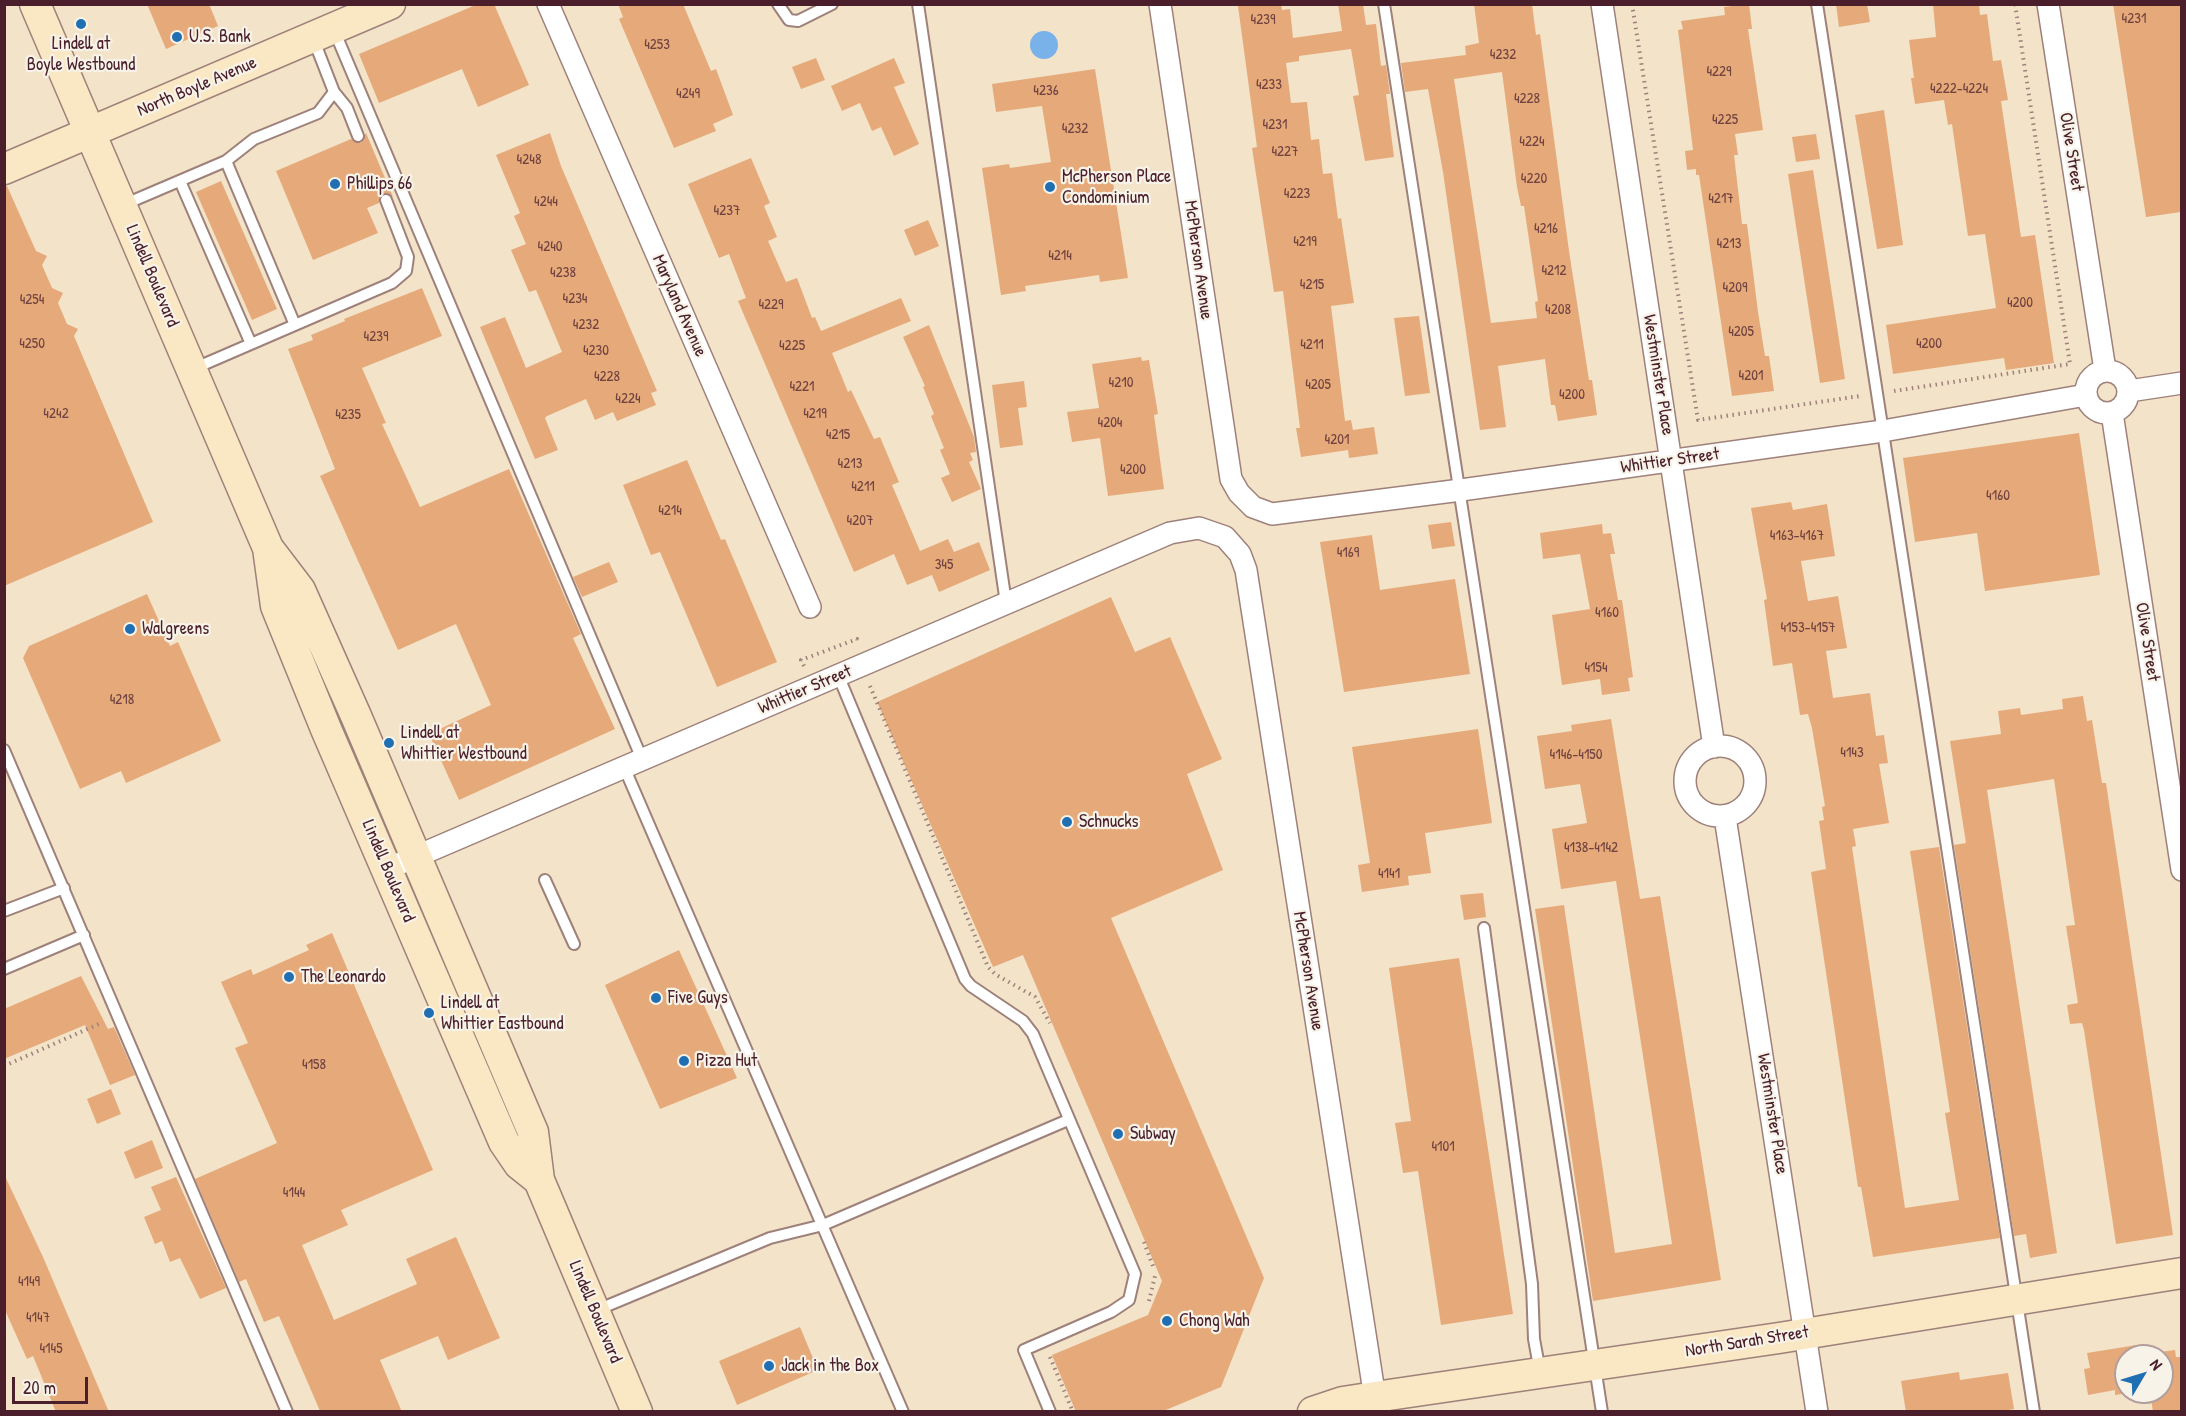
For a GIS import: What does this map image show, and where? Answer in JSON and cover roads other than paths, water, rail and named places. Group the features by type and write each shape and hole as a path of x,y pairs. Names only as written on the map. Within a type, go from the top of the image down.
{"main road":[{"name":"Lindell Boulevard","path":"35,4 268,548 300,590 415,856 532,1132 538,1180 637,1412"},
{"name":"North Boyle Avenue","path":"4,169 386,5"},
{"name":"Lindell Boulevard","path":"268,548 272,586 282,624 504,1142 519,1164 538,1180"},
{"name":"North Sarah Street","path":"1313,1412 1343,1402 1376,1404 1540,1373 1806,1334 2181,1273"}],"street":[{"name":"Maryland Avenue","path":"548,4 810,607"},
{"name":"McPherson Avenue","path":"1160,4 1231,479 1239,493 1254,507"},
{"name":"Westminster Place","path":"1602,4 1714,747"},
{"name":"Olive Street","path":"2048,4 2105,370"},
{"path":"2105,370 2118,373 2123,377 2129,391 2124,405 2112,413 2094,408 2086,394 2092,376 2105,370"},
{"path":"2129,391 2181,383"},
{"name":"Whittier Street","path":"1254,507 1272,514 1461,490 1883,431 2086,394"},
{"name":"Olive Street","path":"2112,413 2181,870"},
{"name":"Whittier Street","path":"387,869 1170,533 1198,528 1225,537"},
{"name":"McPherson Avenue","path":"1225,537 1240,554 1246,570 1376,1404"},
{"path":"1714,747 1736,750 1746,757 1755,778 1750,800 1735,813 1725,817 1699,809 1686,791 1685,778 1688,768 1703,751 1714,747"},
{"name":"Westminster Place","path":"1725,817 1818,1412"}],"lane":[{"path":"778,4 789,20 798,21 832,4"},
{"path":"918,4 1006,603"},
{"path":"1384,4 1602,1412"},
{"path":"1817,4 2034,1412"},
{"path":"323,33 334,92 347,108 358,136"},
{"path":"323,33 633,763 823,1225 903,1412"},
{"path":"122,206 226,161 254,139 318,113 334,92"},
{"path":"226,161 238,207 272,284 295,325"},
{"path":"180,181 215,248 237,299 251,344"},
{"path":"192,369 392,283 406,271 408,257 386,200"},
{"path":"838,675 965,979 1023,1021 1033,1034 1135,1274 1129,1300 1111,1312 1024,1350 1050,1412"},
{"path":"4,750 287,1412"},
{"path":"545,880 574,944"},
{"path":"4,911 64,888"},
{"path":"1484,928 1532,1284 1534,1339 1540,1373"},
{"path":"4,969 84,935"},
{"path":"594,1311 770,1238 823,1225 1068,1120"}],"water":[{"path":"1044,31 1054,35 1058,45 1054,55 1044,59 1034,55 1030,45 1034,35"}],"place":[{"name":"Lindell at Boyle Westbound","path":"81,24"},
{"name":"U.S. Bank","path":"177,37"},
{"name":"Phillips 66","path":"335,184"},
{"name":"McPherson Place Condominium","path":"1050,187"},
{"name":"Walgreens","path":"130,629"},
{"name":"Lindell at Whittier Westbound","path":"389,743"},
{"name":"Schnucks","path":"1067,822"},
{"name":"The Leonardo","path":"289,977"},
{"name":"Five Guys","path":"656,998"},
{"name":"Lindell at Whittier Eastbound","path":"429,1013"},
{"name":"Pizza Hut","path":"684,1061"},
{"name":"Subway","path":"1118,1134"},
{"name":"Chong Wah","path":"1167,1321"},
{"name":"Jack in the Box","path":"769,1366"}]}
